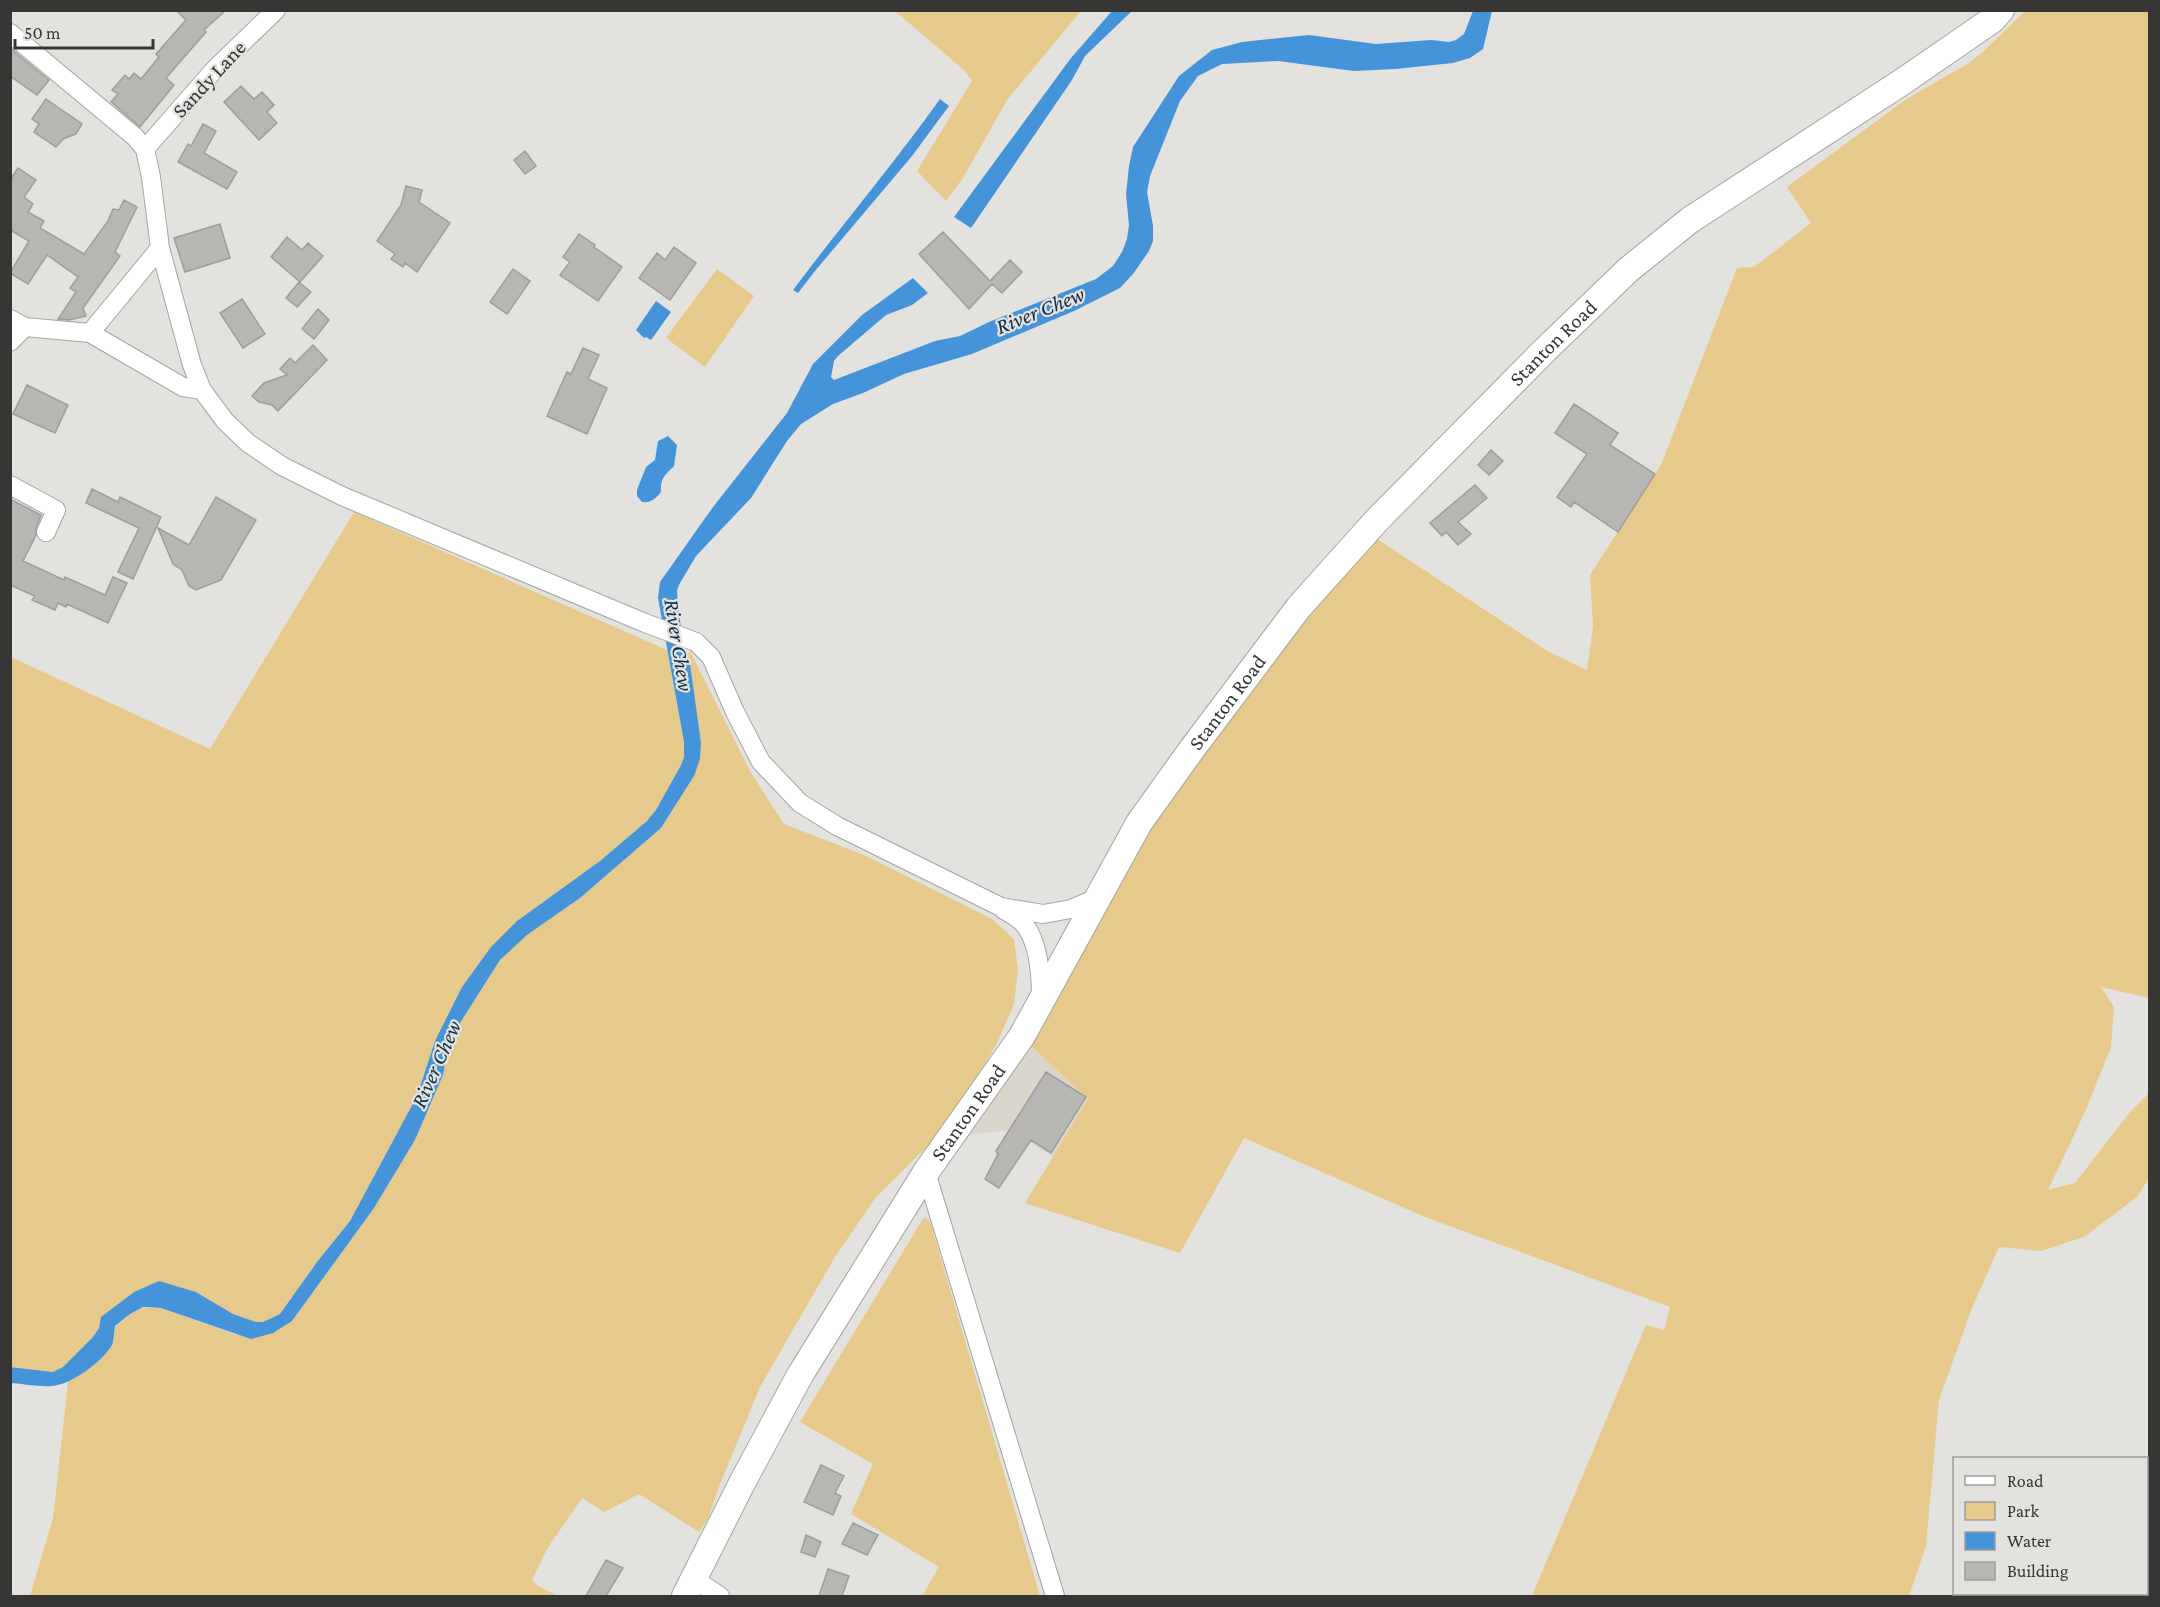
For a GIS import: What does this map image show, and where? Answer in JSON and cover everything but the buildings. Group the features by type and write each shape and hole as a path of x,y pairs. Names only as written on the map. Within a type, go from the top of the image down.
{"main road":[{"name":"Stanton Road","path":"690,1588 742,1483 800,1376 926,1172 1022,1036 1139,823 1299,607 1377,520 1544,351 1629,270 1690,220 1902,82 1992,20 2001,10"}],"street":[{"name":"Sandy Lane","path":"145,149 214,70 276,10"},
{"path":"10,33 135,137 145,149 160,248 192,365 202,390 225,422 248,443 282,466 342,496 645,623 696,642 711,657 735,712 761,762 800,803 837,826 1000,907 1022,921 1032,940 1041,969 1041,1001"},
{"path":"90,333 160,248"},
{"path":"10,342 18,323 90,333 183,387 202,390"},
{"path":"10,485 56,510 46,532"},
{"path":"1000,907 1043,914 1071,909 1097,898"},
{"path":"926,1172 1055,1596"},
{"path":"690,1588 720,1596"}],"shaded area":[{"path":"1029,1044 1088,1099 1053,1157 1011,1130 966,1135"}],"green space":[{"path":"895,11 1081,11 1007,100 963,178 946,201 917,171 972,81 965,71"},
{"path":"2025,11 2149,11 2149,998 2101,987 2114,1007 2111,1047 2084,1114 2048,1190 2075,1183 2130,1112 2149,1093 2149,1178 2137,1197 2084,1237 2041,1251 1999,1247 1972,1308 1939,1400 1926,1546 1909,1596 1532,1596 1646,1325 1664,1330 1670,1307 1425,1217 1244,1138 1180,1253 1025,1203 1088,1099 1029,1044 1095,920 1188,766 1330,591 1377,539 1549,652 1587,670 1593,626 1590,575 1661,465 1737,268 1754,267 1811,223 1787,187 1905,100 1969,63"},
{"path":"717,269 754,296 705,367 666,338"},
{"path":"354,512 667,650 684,742 684,757 681,765 656,810 647,821 600,861 517,921 435,1041 417,1096 350,1221 280,1314 263,1322 256,1322 233,1314 196,1292 159,1282 134,1292 102,1317 93,1337 63,1367 53,1372 11,1367 10,662 13,658 210,749"},
{"path":"690,651 751,773 784,824 864,855 992,919 1014,939 1018,969 1014,1004 996,1045 950,1124 876,1197 835,1257 760,1387 708,1519 699,1532 639,1494 604,1512 582,1498 547,1549 532,1580 538,1586 558,1596 30,1596 53,1518 68,1382 91,1367 113,1343 115,1327 130,1314 142,1308 161,1308 237,1335 273,1333 292,1321 374,1208 415,1140 443,1075 446,1059 460,1023 500,960 527,935 580,898 661,828 694,776 685,657"},
{"path":"924,1217 930,1221 1040,1596 922,1596 939,1567 851,1514 873,1464 800,1422"}],"water":[{"path":"1112,11 1132,11 1085,56 1072,80 971,228 954,217 1071,58"},
{"name":"River Chew","path":"1473,11 1492,11 1483,49 1470,58 1453,63 1354,71 1278,61 1222,64 1198,76 1180,101 1150,176 1147,192 1153,226 1153,241 1133,274 1120,288 1074,311 972,354 904,374 833,404 801,424 787,441 751,498 696,556 677,590 685,657 690,664 701,743 700,759 694,776 661,828 580,898 527,935 500,960 460,1023 446,1059 443,1075 415,1140 374,1208 292,1321 273,1333 251,1339 161,1308 143,1307 115,1326 113,1343 108,1351 77,1377 52,1386 11,1383 10,1367 53,1372 63,1367 93,1337 99,1328 101,1317 134,1292 159,1281 196,1292 233,1314 256,1322 263,1322 280,1314 350,1221 417,1096 435,1041 462,987 491,947 517,921 600,861 647,821 656,810 684,757 684,742 658,598 660,582 713,507 787,413 813,364 862,315 913,278 928,293 912,305 886,315 838,356 834,361 831,377 834,380 935,341 960,336 1096,279 1113,266 1127,239 1129,225 1126,194 1133,147 1179,76 1212,50 1242,42 1309,35 1376,44 1431,40 1449,42 1464,34"},
{"path":"940,99 949,106 912,156 798,293 793,290 904,148"},
{"path":"656,301 671,312 651,340 644,338 636,330"},
{"path":"668,436 677,445 674,466 664,477 661,492 655,499 642,502 637,496 637,490 646,467 655,460 658,441"}]}
